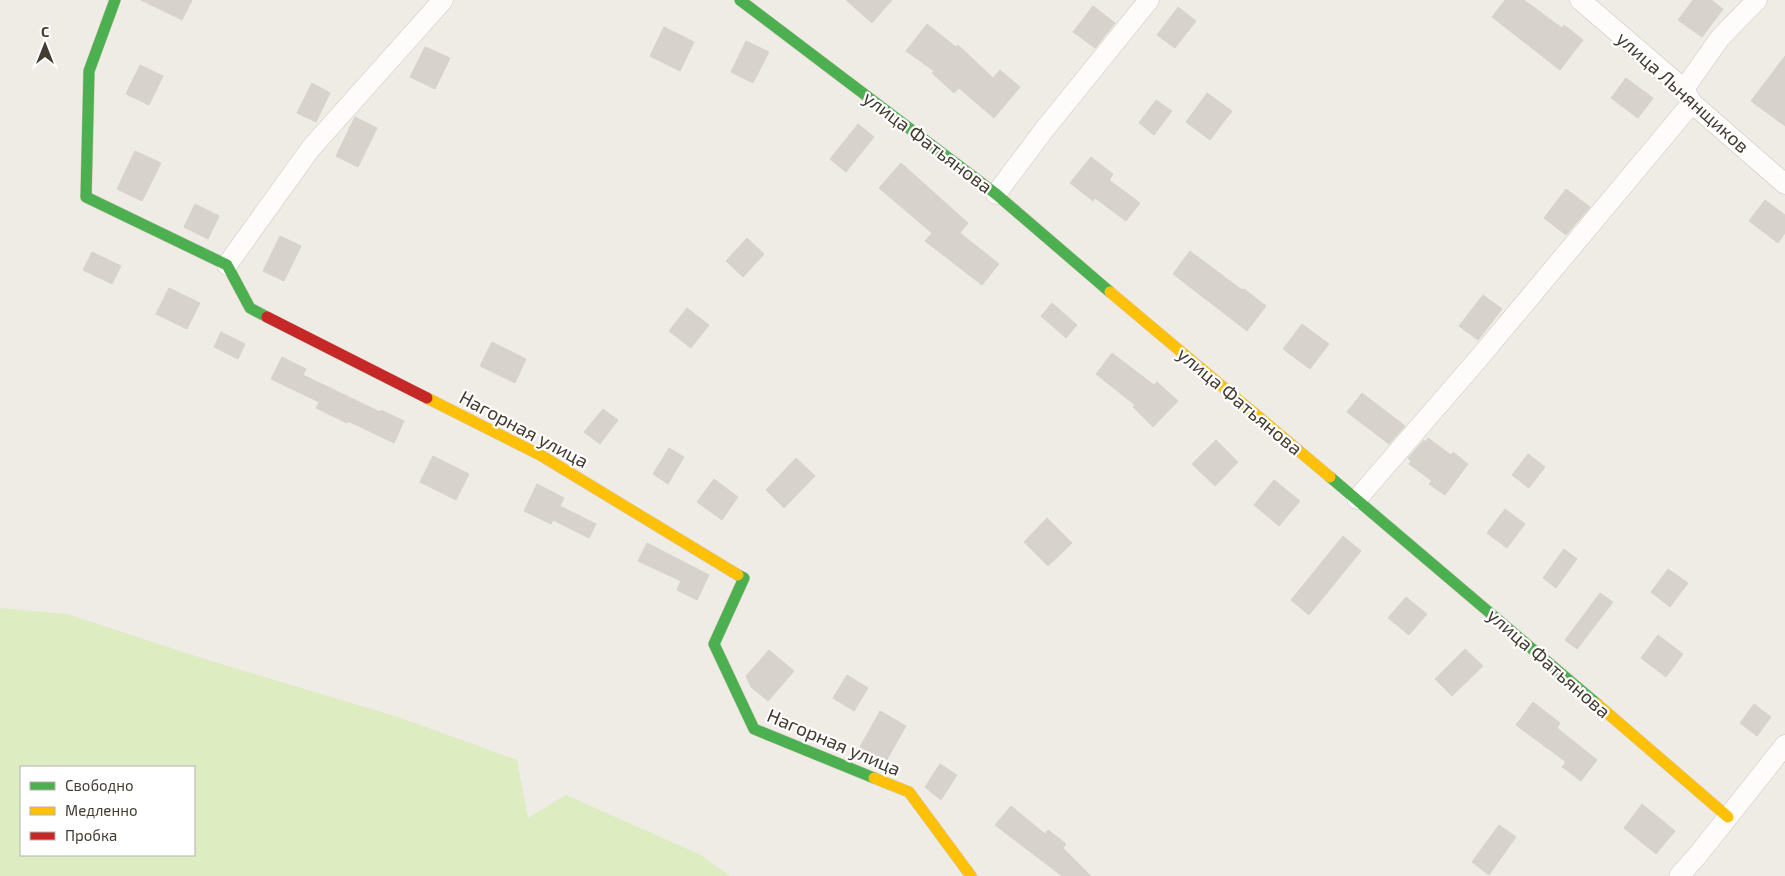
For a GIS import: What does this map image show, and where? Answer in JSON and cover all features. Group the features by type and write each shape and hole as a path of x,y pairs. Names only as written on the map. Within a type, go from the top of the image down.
{"street":[{"path":"112,1 89,71 86,197 227,265 310,148 443,0"},
{"name":"улица Фатьянова","path":"740,0 996,194 1174,347 1357,499 1728,817"},
{"path":"996,194 1044,130 1149,0"},
{"name":"улица Льнянщиков","path":"1580,0 1785,184"},
{"path":"1357,499 1479,358 1688,96 1720,38 1757,0"},
{"name":"Нагорная улица","path":"227,265 250,308 542,456 744,578 714,644 754,729 909,792 971,876"},
{"path":"1679,876 1697,866 1728,817 1785,745"}],"green space":[{"path":"0,608 67,614 208,660 398,717 517,760 528,818 566,795 701,855 730,876 0,876"}],"building":[{"path":"141,0 192,0 182,20"},
{"path":"846,0 892,0 872,23"},
{"path":"1505,0 1524,0 1562,28 1564,25 1583,40 1560,70 1492,17"},
{"path":"1693,0 1711,0 1723,9 1702,37 1678,20"},
{"path":"1093,6 1115,23 1095,48 1073,32"},
{"path":"1178,7 1196,21 1175,48 1157,35"},
{"path":"927,24 956,47 958,45 993,78 1000,70 1020,87 994,118 959,88 954,93 932,73 934,71 906,51"},
{"path":"664,27 694,42 680,71 650,56"},
{"path":"746,41 769,52 753,83 731,72"},
{"path":"425,47 450,58 435,89 410,77"},
{"path":"1785,56 1785,126 1751,101"},
{"path":"140,65 163,76 149,105 126,94"},
{"path":"1626,78 1653,98 1638,118 1611,98"},
{"path":"312,83 330,93 316,122 297,113"},
{"path":"1207,93 1232,111 1210,140 1186,122"},
{"path":"1156,100 1172,111 1154,135 1139,123"},
{"path":"355,117 377,128 358,167 336,156"},
{"path":"858,124 874,137 846,172 830,159"},
{"path":"135,151 161,163 142,201 117,189"},
{"path":"1091,157 1113,174 1109,180 1140,203 1126,221 1095,198 1093,201 1070,183"},
{"path":"901,163 968,223 960,233 999,264 982,285 925,241 932,233 879,188"},
{"path":"1566,189 1590,207 1566,235 1544,218"},
{"path":"1765,200 1785,215 1785,233 1778,243 1749,221"},
{"path":"195,204 219,216 208,239 184,227"},
{"path":"280,236 301,246 284,281 263,271"},
{"path":"747,238 764,254 743,277 726,261"},
{"path":"1190,251 1266,306 1247,331 1173,274"},
{"path":"92,252 121,266 112,284 83,270"},
{"path":"169,288 200,303 187,329 156,314"},
{"path":"1483,295 1502,309 1478,340 1459,326"},
{"path":"1052,303 1077,325 1066,338 1041,316"},
{"path":"687,308 709,325 691,348 669,331"},
{"path":"1302,324 1329,344 1310,369 1283,349"},
{"path":"221,332 245,344 238,359 214,347"},
{"path":"492,342 526,359 515,383 480,366"},
{"path":"1112,353 1154,385 1157,382 1178,401 1153,427 1133,407 1135,405 1096,374"},
{"path":"282,357 306,369 303,375 380,412 381,410 404,421 394,443 316,408 319,402 271,379"},
{"path":"1362,393 1405,426 1389,444 1347,412"},
{"path":"603,409 618,420 600,444 584,432"},
{"path":"1428,438 1451,455 1453,452 1468,464 1445,495 1429,484 1432,481 1409,464 1411,461 1408,458"},
{"path":"1216,440 1238,462 1215,486 1192,464"},
{"path":"669,448 684,457 668,484 653,474"},
{"path":"1528,454 1545,467 1529,488 1512,475"},
{"path":"433,456 469,474 456,500 420,482"},
{"path":"796,458 815,476 784,508 766,490"},
{"path":"714,479 738,497 722,520 697,502"},
{"path":"1274,480 1300,501 1279,526 1254,505"},
{"path":"537,484 564,498 560,506 596,524 589,538 553,520 551,524 524,511"},
{"path":"1505,509 1525,524 1507,548 1487,533"},
{"path":"1047,518 1072,543 1048,566 1024,542"},
{"path":"1343,536 1361,551 1309,615 1291,600"},
{"path":"647,543 709,575 697,600 677,590 681,581 638,561"},
{"path":"1564,549 1577,559 1556,588 1543,578"},
{"path":"1668,569 1688,583 1670,607 1651,592"},
{"path":"1600,593 1613,602 1577,649 1565,640"},
{"path":"1406,597 1427,614 1409,635 1388,618"},
{"path":"1658,635 1683,654 1666,677 1641,658"},
{"path":"1465,649 1483,666 1452,696 1435,679"},
{"path":"769,650 794,671 768,701 751,687 746,676"},
{"path":"847,675 868,688 854,711 833,698"},
{"path":"1533,702 1560,723 1557,728 1597,760 1581,781 1562,767 1566,762 1516,725"},
{"path":"1754,704 1771,717 1757,736 1740,723"},
{"path":"880,711 906,726 886,761 860,747"},
{"path":"940,764 957,775 941,800 925,787"},
{"path":"1642,804 1675,831 1656,854 1624,828"},
{"path":"1011,806 1045,834 1048,830 1066,844 1063,848 1091,876 1062,876 995,825"},
{"path":"1499,825 1516,837 1489,875 1472,862"}],"traffic: fast":[{"path":"115,0 89,71 86,197 227,265 250,308 267,317"},
{"path":"740,0 996,194 1110,292"},
{"path":"1330,477 1597,704"},
{"path":"738,575 744,578 714,644 754,729 874,778"}],"traffic: slow":[{"path":"1110,292 1330,477"},
{"path":"427,398 542,456 738,575"},
{"path":"1597,704 1728,817"},
{"path":"874,778 909,792 971,876"}],"traffic: jam":[{"path":"267,317 427,398"}]}
